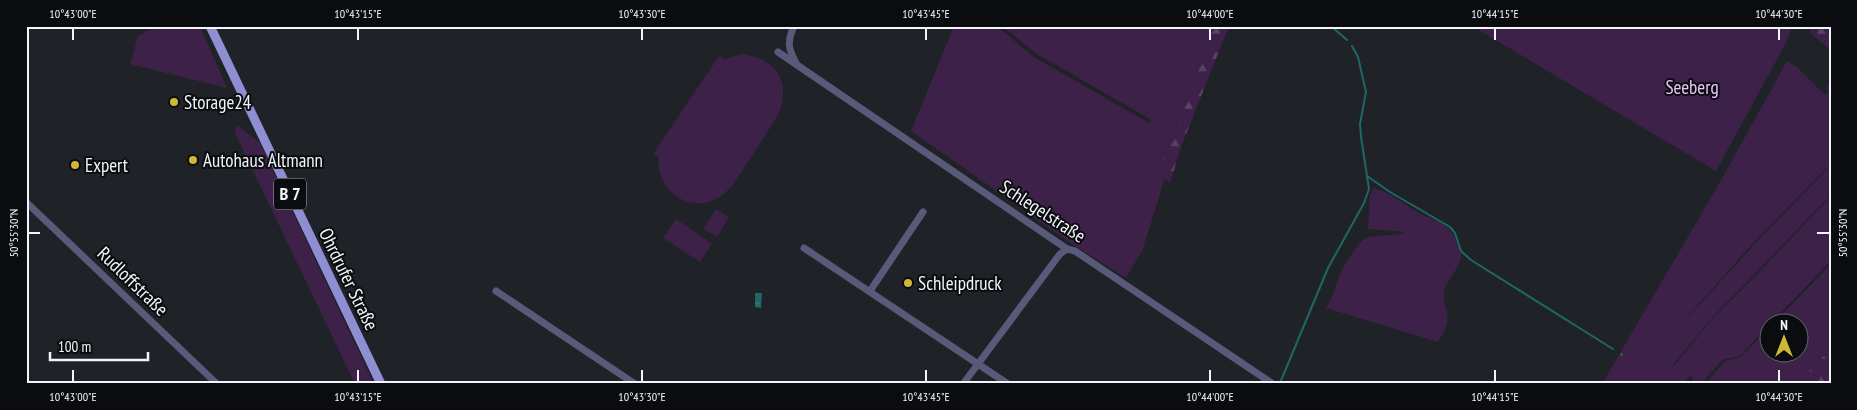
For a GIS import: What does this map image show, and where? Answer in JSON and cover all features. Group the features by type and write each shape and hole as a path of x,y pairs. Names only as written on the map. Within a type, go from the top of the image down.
{"main road":[{"name":"Ohrdrufer Straße","path":"210,26 381,384"}],"street":[{"path":"794,26 789,39 790,53 797,65"},
{"name":"Schlegelstraße","path":"778,52 1067,248 1075,251 1273,384"},
{"name":"Rudloffstraße","path":"26,202 217,384"},
{"path":"870,291 923,212"},
{"path":"804,248 1008,384"},
{"path":"963,384 1060,254 1067,248"},
{"path":"496,290 635,384"}],"green space":[{"path":"156,26 200,26 227,88 130,64 138,36"},
{"path":"954,26 993,26 1004,32 1034,57 1149,123 1150,119 1037,54 1002,26 1214,26 1158,174 1164,179 1142,251 1126,278 1072,244 911,131"},
{"path":"1214,26 1229,26 1181,147 1170,183 1158,174"},
{"name":"Seeberg","path":"1472,26 1792,26 1788,39 1716,171"},
{"path":"1815,26 1831,26 1831,50 1809,32"},
{"path":"742,54 764,61 773,67 779,75 783,94 782,105 777,117 732,186 724,193 709,202 689,202 680,199 666,186 659,168 659,158 653,154 719,56 725,59"},
{"path":"1787,61 1797,67 1825,95 1829,91 1826,87 1831,83 1831,164 1757,239 1652,356 1763,235 1831,165 1831,195 1709,321 1673,365 1664,360 1674,366 1710,321 1831,196 1831,260 1782,312 1760,312 1760,335 1740,356 1722,360 1701,384 1694,384 1691,374 1683,384 1626,384 1627,381 1625,384 1602,384 1720,182"},
{"path":"237,125 260,143 374,384 355,384 235,133"},
{"path":"1374,188 1387,193 1415,211 1446,226 1459,246 1461,253 1460,261 1444,291 1448,321 1438,342 1326,308 1343,268 1363,240 1405,232 1368,229 1370,196"},
{"path":"716,209 729,217 717,237 703,229"},
{"path":"676,219 712,244 700,262 663,238"},
{"path":"1831,264 1831,348 1797,384 1705,384 1725,361 1741,357 1760,337 1760,362 1810,362 1810,312 1785,312"},
{"path":"1831,348 1831,384 1797,384"}],"water":[{"path":"755,293 762,293 761,308 755,307"}],"waterway":[{"path":"1331,26 1347,40"},
{"path":"1280,383 1328,268 1364,203 1369,189 1360,124 1366,92 1358,57 1352,46"},
{"path":"1367,176 1390,192 1450,227 1455,233 1461,251 1471,260 1613,349"}],"place":[{"name":"Storage24","path":"174,102"},
{"name":"Autohaus Altmann","path":"193,160"},
{"name":"Expert","path":"75,165"},
{"name":"Schleipdruck","path":"908,283"}]}
